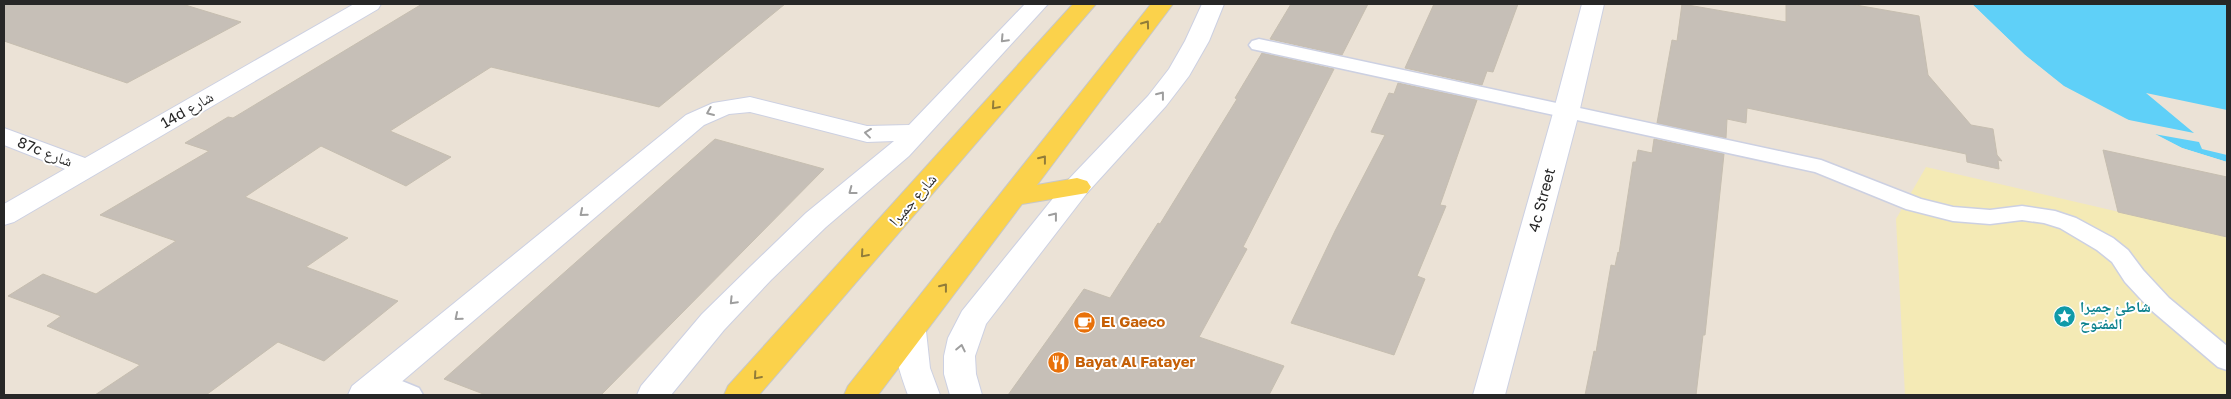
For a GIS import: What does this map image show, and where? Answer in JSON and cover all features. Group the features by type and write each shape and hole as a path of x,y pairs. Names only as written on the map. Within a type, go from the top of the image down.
{"main road":[{"name":"شارع جميرا","path":"740,395 1085,4"},
{"path":"860,395 1162,4"},
{"path":"1014,197 1077,187"}],"street":[{"name":"14d شارع","path":"4,216 370,4"},
{"path":"653,395 713,322 760,273 816,220 881,168 1037,4"},
{"path":"966,395 960,381 958,360 962,339 973,319 1077,187 1157,101 1180,70 1197,41 1212,4"},
{"name":"4c Street","path":"1489,395 1566,113 1593,4"},
{"path":"372,389 707,112 736,105 750,104 867,134 916,133"},
{"name":"87c شارع","path":"4,136 87,168"},
{"path":"910,331 914,368 924,395"}],"lane":[{"path":"1259,45 1821,168 1914,204 1953,214 1990,217 2022,213 2047,216 2068,224 2105,244 2120,256 2134,276 2160,304 2227,360"},
{"path":"372,389 410,395"}],"sand":[{"name":"شاطئ جميرا المفتوح","path":"1926,167 2227,237 2227,395 1905,395 1896,219"}],"water":[{"path":"1972,4 2227,4 2227,162 2182,148 2064,86 2025,55"}],"pier":[{"path":"1969,4 1972,4 2025,55 2063,86 2124,119 2194,133 2146,93 2227,110 2227,155 2202,149 2199,142 2154,134 2182,148 2227,162 2227,165 2181,150 2062,88 2023,57"}],"building":[{"path":"4,4 182,4 241,22 127,83 4,41"},
{"path":"422,4 785,4 659,107 491,67 390,131 451,157 406,186 321,146 245,197 348,238 306,267 398,301 324,361 278,342 206,395 95,395 140,365 47,326 61,316 8,296 43,274 96,294 176,241 100,215 209,151 185,143 228,117 233,118"},
{"path":"1291,4 1368,4 1342,55 1270,39"},
{"path":"1434,4 1518,4 1493,72 1487,71 1482,85 1405,68"},
{"path":"1682,4 1786,22 1786,4 1850,4 1919,16 1928,75 1971,125 1993,129 1997,155 2002,161 1998,160 1999,169 1967,162 1966,154 1747,108 1746,123 1727,119 1726,138 1657,123 1672,40 1677,41"},
{"path":"1262,53 1334,69 1243,247 1247,249 1199,337 1284,366 1269,395 1008,395 1084,289 1110,298 1158,223 1160,224 1237,99 1235,98"},
{"path":"1398,83 1477,100 1440,205 1446,206 1417,276 1425,279 1394,355 1291,323 1335,231 1385,135 1371,132 1389,93 1394,94"},
{"path":"715,139 824,169 601,395 486,395 444,379"},
{"path":"1654,139 1724,154 1705,335 1703,335 1696,395 1585,395 1594,351 1596,352 1611,265 1615,266 1619,253 1633,162 1636,162 1638,150 1652,153"},
{"path":"2103,150 2227,177 2227,237 2118,212"}],"place":[{"name":"شاطئ جميرا المفتوح","path":"2064,316"},
{"name":"El Gaeco","path":"1085,322"},
{"name":"Bayat Al Fatayer","path":"1059,362"}]}
